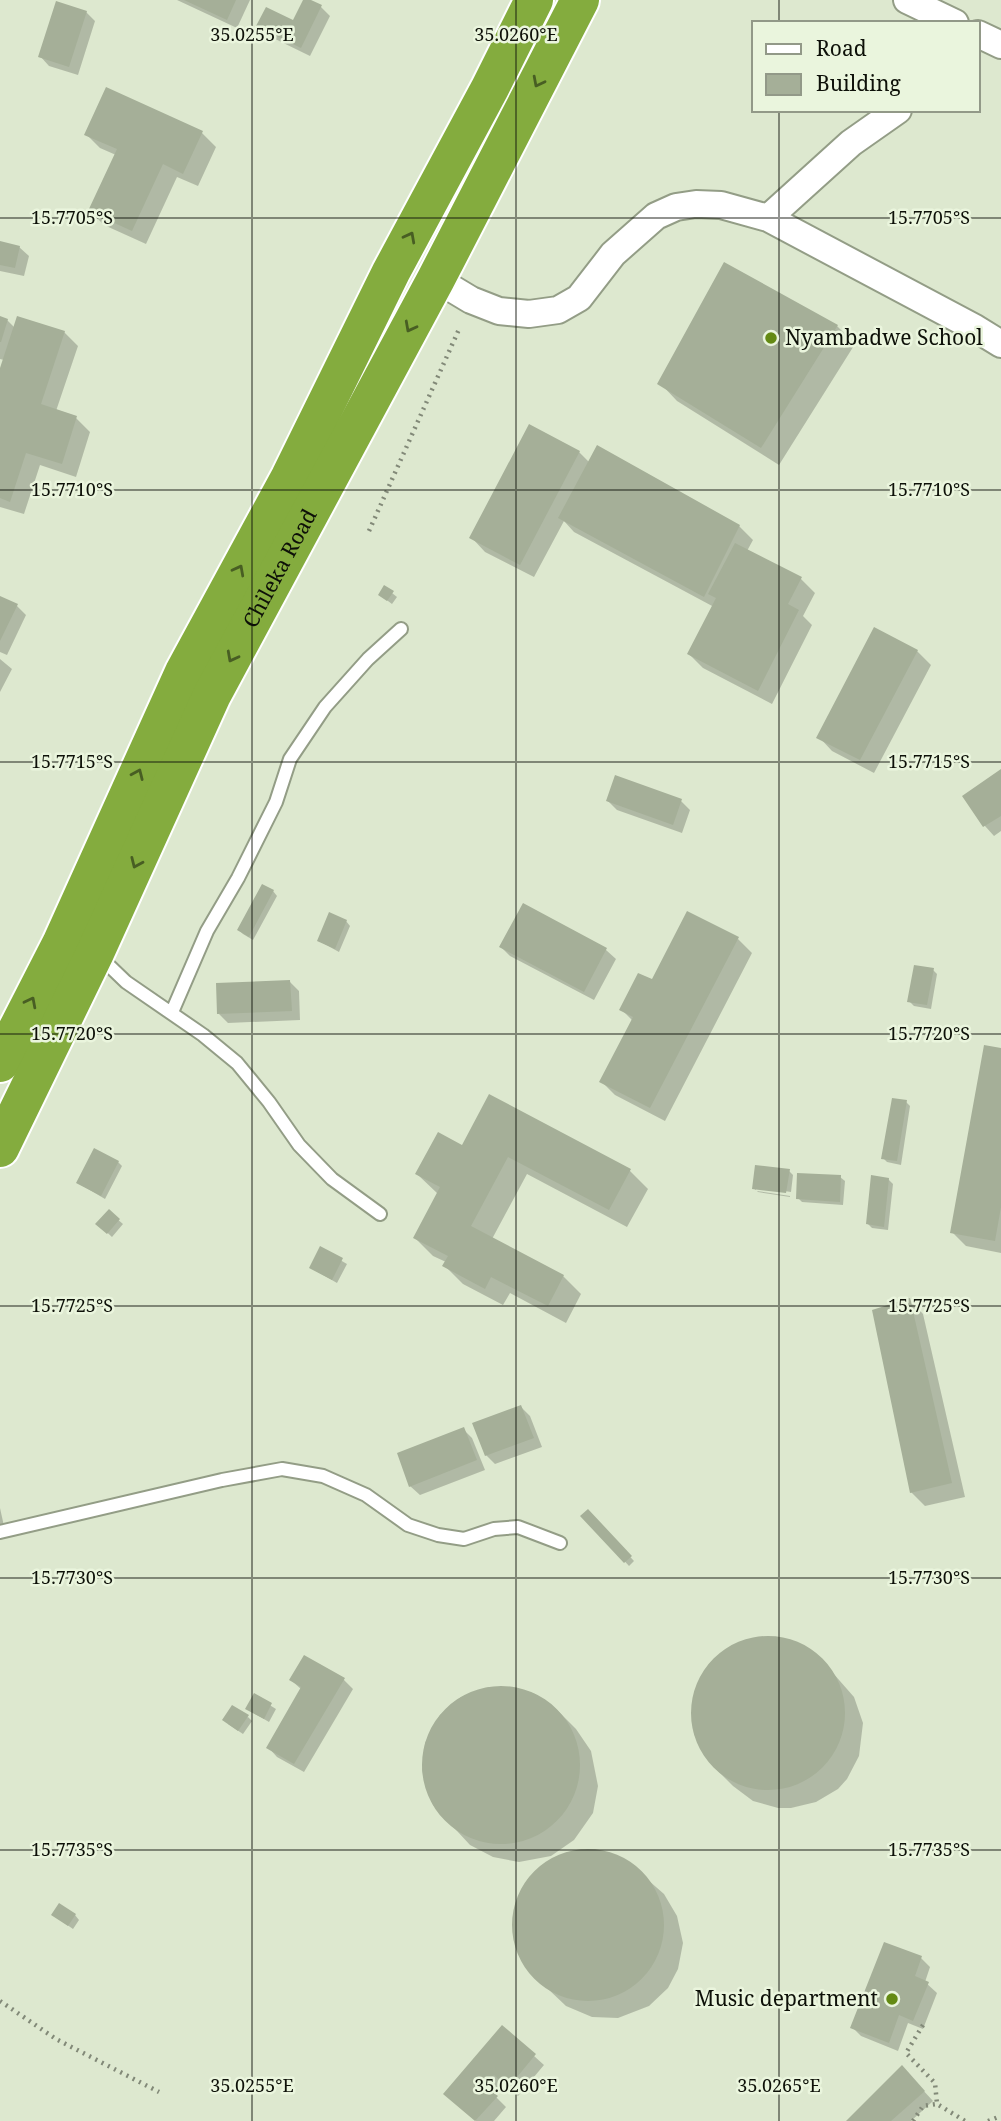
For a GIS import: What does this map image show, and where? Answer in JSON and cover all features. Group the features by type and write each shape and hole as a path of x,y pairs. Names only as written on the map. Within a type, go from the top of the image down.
{"highway":[{"name":"Chileka Road","path":"0,1063 61,944 184,672 290,477 391,272 534,0"},
{"name":"Chileka Road","path":"0,1148 95,953 212,695 436,279 580,0"}],"street":[{"path":"907,0 951,21"},
{"path":"768,218 851,143 895,112"},
{"path":"436,279 471,300 499,311 529,314 558,310 579,298 613,254 656,216 676,207 696,204 721,205 768,218 1001,344"}],"lane":[{"path":"172,1012 206,931 238,878 276,802 290,759 325,707 368,659 401,629"},
{"path":"95,953 126,982 172,1012 237,1063 299,1145 332,1179 380,1213"},
{"path":"0,1532 196,1486 282,1469 323,1476 366,1495 408,1525 438,1535 464,1539 494,1530 518,1527 560,1543"}],"path":[{"path":"369,531 471,300"},
{"path":"0,2001 57,2039 159,2092"},
{"path":"923,2025 906,2053 935,2082 937,2104"},
{"path":"914,2121 923,2106 937,2104 965,2121"},
{"path":"988,2121 1001,2116"}],"building":[{"path":"184,0 236,0 227,20"},
{"path":"303,0 322,5 301,48 256,26 266,7 293,20"},
{"path":"56,1 87,11 69,67 38,57"},
{"path":"106,87 203,131 183,174 163,164 132,231 88,211 117,149 84,135"},
{"path":"0,241 20,246 15,268 0,265"},
{"path":"724,262 838,325 761,448 657,384"},
{"path":"0,316 8,319 1,342 0,342"},
{"path":"17,316 65,331 41,404 77,416 62,464 26,453 10,502 0,498 0,368"},
{"path":"529,424 580,451 520,565 469,538"},
{"path":"597,445 740,525 704,597 558,518"},
{"path":"735,543 802,577 788,604 799,610 758,691 687,654 716,598 708,594"},
{"path":"384,585 394,591 387,601 378,595"},
{"path":"0,596 18,604 0,641"},
{"path":"874,627 918,650 860,760 816,738"},
{"path":"1001,769 1001,816 983,827 962,796"},
{"path":"615,775 682,799 673,825 606,801"},
{"path":"262,884 274,890 249,937 237,930"},
{"path":"523,903 607,948 584,992 499,947"},
{"path":"687,911 739,937 650,1108 599,1082 633,1017 619,1010 638,973 652,979"},
{"path":"329,912 347,920 335,949 317,941"},
{"path":"914,965 934,968 927,1005 907,1002"},
{"path":"290,980 292,1011 217,1014 216,983"},
{"path":"984,1045 1001,1048 1001,1207 995,1241 950,1233"},
{"path":"489,1094 631,1169 609,1210 508,1157 471,1226 564,1275 548,1306 491,1277 485,1289 442,1266 448,1256 413,1238 440,1187 415,1174 438,1132 462,1145"},
{"path":"892,1098 907,1100 897,1161 881,1159"},
{"path":"94,1148 119,1161 101,1196 76,1183"},
{"path":"755,1165 790,1169 786,1193 752,1189"},
{"path":"797,1173 841,1175 840,1202 796,1199"},
{"path":"871,1175 889,1178 884,1227 866,1224"},
{"path":"109,1209 120,1219 107,1234 95,1224"},
{"path":"320,1246 343,1258 332,1280 309,1268"},
{"path":"910,1298 952,1483 910,1493 872,1310"},
{"path":"521,1405 534,1438 485,1456 472,1423"},
{"path":"464,1427 477,1460 409,1487 397,1453"},
{"path":"588,1509 632,1556 624,1563 580,1516"},
{"path":"768,1636 798,1642 823,1658 839,1683 845,1713 839,1743 823,1768 798,1784 768,1790 738,1784 713,1768 697,1743 691,1713 697,1683 713,1658 738,1642"},
{"path":"304,1655 345,1678 294,1764 266,1748 301,1687 289,1680"},
{"path":"501,1686 531,1692 557,1709 574,1735 580,1765 574,1795 557,1821 531,1838 501,1844 471,1838 445,1821 428,1795 422,1765 428,1735 445,1709 471,1692"},
{"path":"254,1693 272,1703 264,1719 245,1709"},
{"path":"232,1705 249,1715 238,1731 222,1720"},
{"path":"588,1849 617,1854 642,1871 659,1896 664,1925 659,1954 642,1979 617,1996 588,2001 559,1996 534,1979 517,1954 512,1925 517,1896 534,1871 559,1854"},
{"path":"59,1903 76,1914 68,1926 51,1915"},
{"name":"Music department","path":"884,1942 922,1956 915,1976 929,1982 913,2021 899,2015 889,2043 850,2028"},
{"path":"502,2025 536,2054 508,2088 494,2075 485,2085 498,2096 475,2121 443,2094"},
{"path":"902,2065 925,2091 891,2121 846,2121"}],"place":[{"name":"Nyambadwe School","path":"771,338"},
{"name":"Music department","path":"892,1999"}]}
